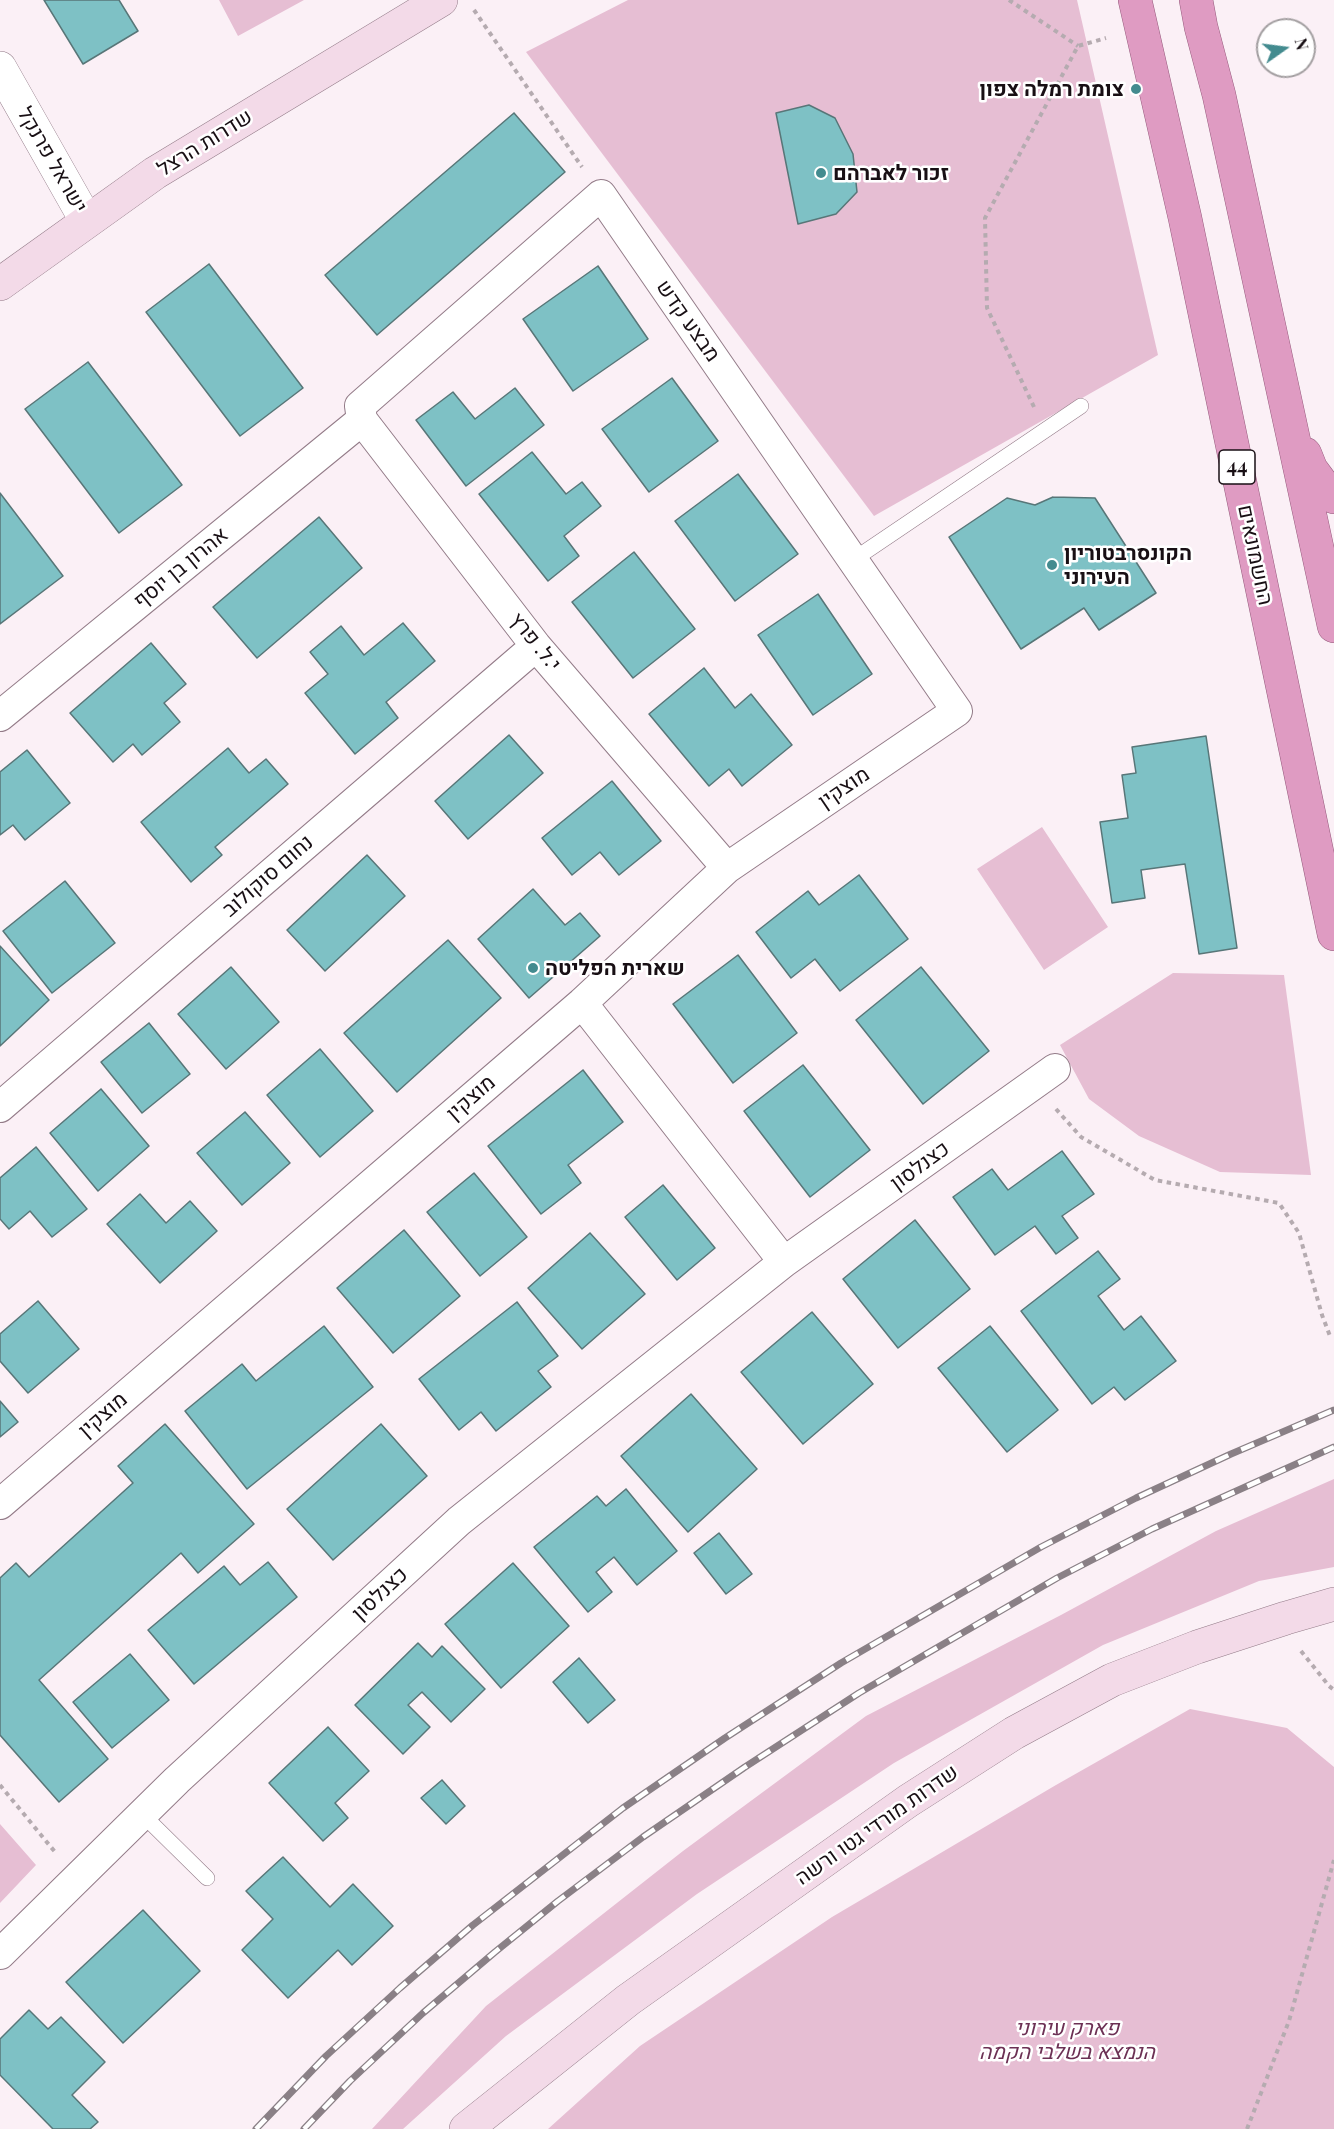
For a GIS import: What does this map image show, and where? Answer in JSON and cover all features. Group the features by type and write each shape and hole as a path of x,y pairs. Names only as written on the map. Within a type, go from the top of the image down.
{"highway":[{"path":"1196,9 1219,95 1334,626"},
{"name":"החשמונאים","path":"1138,14 1185,218 1334,934"},
{"path":"1282,384 1311,468 1324,488 1334,497"}],"main road":[{"name":"שדרות הרצל","path":"0,284 86,220 155,173 429,7 468,5"},
{"name":"שדרות מורדי גטו ורשה","path":"466,2129 628,2000 908,1801 1014,1732 1112,1680 1197,1647 1334,1604"}],"street":[{"name":"ישראל פרנקל","path":"0,68 86,220"},
{"path":"361,413 601,195"},
{"name":"מבצע קדש","path":"601,195 957,711"},
{"name":"י.ל. פרץ","path":"361,413 536,646 727,868"},
{"name":"אהרון בן יוסף","path":"0,716 361,413"},
{"name":"נחום סוקולוב","path":"0,1107 536,646"},
{"name":"מוצקין","path":"0,1504 582,1003 727,868 957,711"},
{"path":"582,1003 784,1262"},
{"name":"כצנלסון","path":"0,1954 186,1772 459,1521 784,1262 1044,1076"}],"lane":[{"path":"853,560 1081,406"},
{"path":"142,1814 207,1878"}],"path":[{"path":"1009,0 1078,46"},
{"path":"468,5 601,195"},
{"path":"1045,430 987,308 985,218 1078,46 1138,14"},
{"path":"1044,1076 1081,1137 1155,1180 1279,1203 1299,1233 1330,1336"},
{"path":"1286,1618 1294,1642 1334,1690"},
{"path":"0,1785 77,1878"},
{"path":"1248,2129 1289,2021 1334,1860"}],"green space":[{"path":"219,0 304,0 238,36"},
{"path":"628,0 1077,0 1158,355 874,516 526,52"},
{"path":"1042,827 1108,927 1044,970 977,869"},
{"path":"1173,973 1284,975 1311,1175 1220,1172 1139,1136 1089,1099 1060,1045"},
{"path":"1334,1479 1334,1567 1259,1581 1103,1645 894,1763 697,1894 506,2036 403,2129 372,2129 486,2006 683,1851 866,1716 1061,1615 1216,1531"},
{"name":"פארק עירוני הנמצא בשלבי הקמה","path":"1190,1709 1287,1728 1334,1767 1334,2129 548,2129 640,2046 832,1917"},
{"path":"0,1824 36,1865 0,1903"}],"building":[{"path":"44,0 119,0 138,31 83,64"},
{"name":"זכור לאברהם","path":"809,105 835,118 853,154 857,192 836,214 798,224 776,113"},
{"path":"514,113 565,172 377,335 325,275"},
{"path":"209,264 303,388 240,436 146,312"},
{"path":"598,266 648,339 573,391 523,319"},
{"path":"88,362 182,485 119,533 25,409"},
{"path":"672,378 718,441 649,492 602,429"},
{"path":"515,388 544,425 466,486 416,420 453,392 475,419"},
{"path":"532,452 566,494 582,482 601,506 564,536 579,556 548,581 479,494"},
{"path":"738,474 798,554 735,601 675,521"},
{"path":"0,493 63,576 0,624"},
{"name":"הקונסרבטוריון העירוני","path":"1053,497 1095,498 1156,593 1099,630 1084,608 1021,649 949,537 1007,498 1035,505"},
{"path":"319,517 362,568 257,658 213,607"},
{"path":"634,552 695,629 633,678 572,602"},
{"path":"818,594 872,674 813,715 758,635"},
{"path":"403,623 435,661 386,702 398,718 355,754 305,693 328,674 310,652 341,626 364,655"},
{"path":"151,643 186,684 164,703 180,722 142,755 133,744 113,762 70,713"},
{"path":"704,668 735,708 751,694 792,745 742,786 729,769 709,786 649,714"},
{"path":"509,735 543,773 468,839 435,801"},
{"path":"1206,736 1237,948 1199,954 1185,864 1141,870 1145,898 1112,903 1100,822 1128,818 1122,775 1136,773 1132,747"},
{"path":"228,748 249,773 266,759 288,784 215,847 222,855 191,882 141,822"},
{"path":"27,750 70,803 25,840 13,825 0,835 0,772"},
{"path":"612,781 661,841 619,875 600,852 572,875 542,838"},
{"path":"367,855 405,896 325,971 287,930"},
{"path":"859,875 908,939 840,991 815,959 791,978 756,932 808,891 819,905"},
{"path":"65,881 115,943 52,993 3,931"},
{"name":"שארית הפליטה","path":"533,889 565,925 580,913 600,936 529,998 478,939"},
{"path":"448,940 501,998 397,1092 344,1033"},
{"path":"0,946 49,1000 0,1046"},
{"path":"738,955 797,1033 733,1083 673,1004"},
{"path":"231,967 279,1022 226,1069 178,1014"},
{"path":"921,967 989,1051 923,1104 856,1020"},
{"path":"149,1023 190,1074 142,1113 101,1062"},
{"path":"320,1049 373,1111 320,1157 267,1095"},
{"path":"803,1065 870,1150 810,1197 744,1111"},
{"path":"583,1070 623,1122 568,1165 581,1183 541,1214 488,1146"},
{"path":"101,1089 149,1146 98,1191 50,1133"},
{"path":"245,1112 290,1163 242,1205 197,1153"},
{"path":"36,1147 87,1209 52,1237 30,1211 9,1229 0,1219 0,1178"},
{"path":"1062,1151 1094,1194 1062,1216 1078,1238 1056,1254 1035,1226 995,1255 953,1197 992,1169 1008,1190"},
{"path":"474,1173 527,1237 480,1276 427,1212"},
{"path":"663,1185 715,1248 677,1280 625,1217"},
{"path":"140,1194 166,1223 190,1201 217,1231 160,1283 107,1224"},
{"path":"915,1220 970,1289 898,1348 843,1279"},
{"path":"404,1230 460,1296 393,1353 337,1288"},
{"path":"590,1233 645,1294 582,1349 528,1288"},
{"path":"1098,1251 1120,1279 1098,1296 1124,1330 1141,1316 1176,1361 1125,1400 1114,1387 1092,1404 1021,1311"},
{"path":"38,1301 79,1349 28,1393 0,1361 0,1334"},
{"path":"517,1302 558,1356 538,1371 551,1387 496,1431 481,1412 459,1430 419,1379"},
{"path":"812,1312 873,1384 803,1444 741,1372"},
{"path":"324,1326 373,1387 247,1489 185,1411 242,1364 256,1381"},
{"path":"990,1326 1058,1410 1007,1452 938,1368"},
{"path":"691,1394 757,1469 688,1532 621,1456"},
{"path":"0,1401 18,1422 0,1437"},
{"path":"165,1424 254,1524 198,1573 181,1553 39,1680 108,1759 59,1802 0,1735 0,1578 16,1563 29,1577 133,1483 118,1466"},
{"path":"381,1424 427,1476 333,1560 287,1509"},
{"path":"626,1489 677,1551 637,1585 614,1557 596,1572 612,1592 588,1612 534,1547 597,1496 606,1506"},
{"path":"719,1533 752,1574 726,1594 694,1553"},
{"path":"268,1562 297,1597 194,1684 148,1630 224,1566 240,1585"},
{"path":"513,1563 569,1626 501,1688 445,1624"},
{"path":"418,1643 432,1657 442,1646 485,1689 451,1722 422,1692 408,1705 430,1727 403,1754 355,1705"},
{"path":"130,1654 169,1700 112,1748 73,1702"},
{"path":"579,1658 615,1700 588,1723 553,1682"},
{"path":"328,1727 369,1771 335,1803 348,1818 323,1841 269,1783"},
{"path":"442,1780 465,1806 446,1824 421,1798"},
{"path":"283,1857 330,1907 353,1884 393,1926 352,1965 338,1950 288,1998 242,1950 273,1919 246,1891"},
{"path":"143,1910 200,1971 123,2043 66,1982"},
{"path":"29,2010 48,2029 61,2017 105,2062 72,2095 98,2122 90,2129 53,2129 0,2075 0,2039"}],"railway":[{"path":"256,2129 326,2056 473,1925 623,1808 725,1738 841,1663 1041,1547 1136,1498 1334,1410"},
{"path":"304,2129 350,2081 423,2013 495,1952 643,1837 745,1767 859,1693 1057,1578 1152,1529 1334,1447"}],"place":[{"name":"צומת רמלה צפון","path":"1136,89"},
{"name":"זכור לאברהם","path":"821,173"},
{"name":"הקונסרבטוריון העירוני","path":"1052,565"},
{"name":"שארית הפליטה","path":"533,968"}]}
